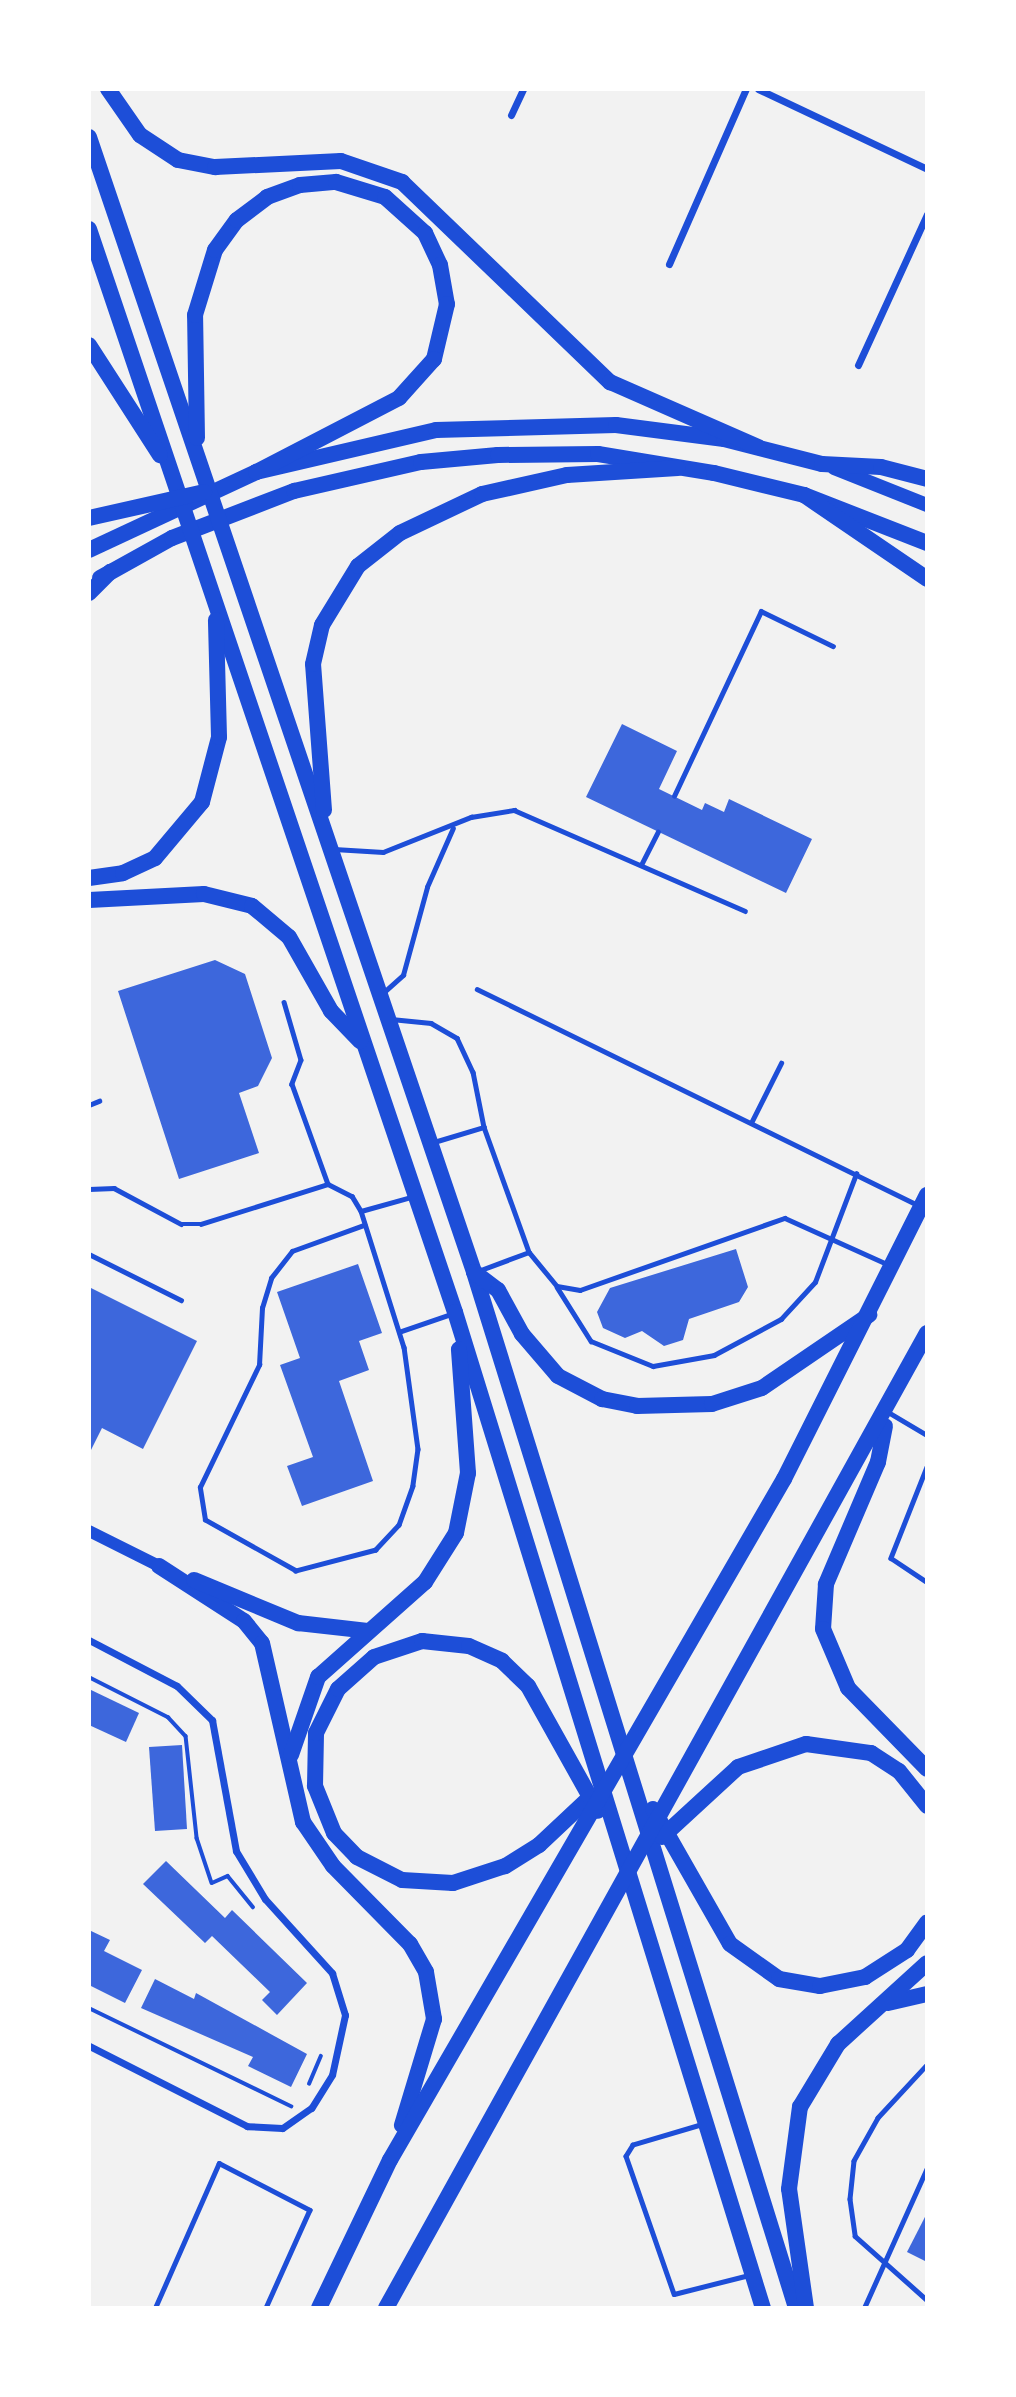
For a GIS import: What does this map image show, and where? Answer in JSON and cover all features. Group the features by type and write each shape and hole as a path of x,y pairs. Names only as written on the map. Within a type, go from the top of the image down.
{"main road":[{"path":"108,89 134,130 178,160 215,167 341,161 402,182 603,376 643,401 758,447"},
{"path":"89,137 474,1272 638,1785 796,2308"},
{"path":"89,550 204,492 256,472 399,398 423,375 441,342 447,304 433,248 412,218 369,189 320,182 284,190 251,207 215,250 195,315 198,458"},
{"path":"89,229 455,1312 612,1833 707,2123 763,2308"},
{"path":"89,345 173,475"},
{"path":"256,472 388,438 506,424 616,425 758,447 822,464 927,505"},
{"path":"89,585 144,552 266,500 375,470 458,457 598,454 678,468 804,495 927,544"},
{"path":"822,464 880,467 927,479"},
{"path":"328,844 313,664 331,606 358,566 400,533 482,494 567,475 678,468"},
{"path":"89,517 204,492"},
{"path":"804,495 927,579"},
{"path":"89,593 110,572"},
{"path":"89,878 155,858 202,802 219,737 215,600"},
{"path":"89,900 204,894 252,906 289,937 331,1011 363,1044"},
{"path":"319,2308 390,2160 561,1857 751,1540 871,1313 924,1201"},
{"path":"474,1272 498,1290 522,1334 558,1376 602,1399 638,1406 694,1406 762,1388 871,1313"},
{"path":"289,1771 307,1695 330,1662 425,1582 461,1515 468,1450 455,1312"},
{"path":"386,2308 638,1855 685,1763 888,1412 927,1334"},
{"path":"888,1412 878,1462 826,1584 822,1629 848,1688 927,1769"},
{"path":"159,1566 298,1623 368,1631"},
{"path":"159,1566 244,1621 262,1643 289,1771 311,1837 410,1944 430,1986 431,2036 390,2160"},
{"path":"607,1779 556,1831 513,1862 470,1880 420,1883 378,1870 345,1846 319,1801 313,1750 329,1702 360,1666 397,1647 438,1641 485,1652 527,1686 612,1833"},
{"path":"638,1855 698,1798 754,1759 822,1743 855,1747 886,1761 927,1806"},
{"path":"638,1785 721,1932 766,1973 806,1985 865,1977 907,1950 927,1922"},
{"path":"806,2308 789,2208 794,2126 825,2059 927,1963"},
{"path":"886,2003 927,1994"}],"street":[{"path":"511,116 523,89"},
{"path":"668,264 746,89"},
{"path":"758,89 927,169"},
{"path":"858,365 927,214"},
{"path":"89,1531 159,1566"},
{"path":"89,1640 177,1686 212,1720 236,1851 265,1899 332,1973 345,2015 332,2075 311,2108 282,2128 247,2126 89,2046"}],"lane":[{"path":"674,796 761,611 833,646"},
{"path":"328,844 364,855 453,828 471,817 514,810 744,911"},
{"path":"379,996 403,975 427,887 453,828"},
{"path":"641,866 658,832"},
{"path":"477,989 856,1174 924,1201"},
{"path":"284,1002 301,1060 292,1084 328,1184"},
{"path":"387,1019 431,1023 457,1038 473,1072 484,1127 528,1252 557,1286 591,1341 653,1366 685,1365 781,1319 815,1282 829,1236 856,1174"},
{"path":"751,1123 781,1062"},
{"path":"89,1105 99,1101"},
{"path":"429,1144 484,1127"},
{"path":"89,1189 114,1188 192,1224 328,1184 352,1196 361,1211 399,1332 418,1449 398,1525 376,1550 296,1571 205,1520 200,1487 259,1365 262,1308 271,1278 292,1251 364,1225"},
{"path":"361,1211 416,1196"},
{"path":"557,1286 580,1290 785,1218 893,1267"},
{"path":"474,1272 528,1252"},
{"path":"89,1254 181,1300"},
{"path":"399,1332 455,1312"},
{"path":"888,1412 927,1435"},
{"path":"927,1467 891,1558 927,1582"},
{"path":"927,2065 878,2118 854,2161 855,2236 927,2300"},
{"path":"707,2123 633,2145 626,2156 674,2294 753,2274"},
{"path":"155,2308 219,2163 310,2210 266,2308"},
{"path":"864,2308 927,2168"}],"path":[{"path":"89,1677 169,1717 186,1736 197,1838 212,1883 228,1876 263,1918"},
{"path":"89,2008 298,2106"},
{"path":"304,2094 325,2047"}],"building":[{"path":"622,724 677,751 659,789 702,810 705,803 724,812 729,799 812,839 786,893 586,797"},
{"path":"215,960 245,974 272,1058 258,1086 239,1093 259,1153 179,1179 118,991"},
{"path":"736,1249 748,1287 739,1302 689,1319 683,1340 664,1346 642,1331 625,1338 603,1328 597,1312 610,1288"},
{"path":"358,1264 382,1333 359,1341 369,1370 339,1381 373,1481 302,1506 287,1466 313,1457 280,1365 300,1358 277,1292"},
{"path":"89,1287 197,1341 143,1449 102,1428 89,1454"},
{"path":"89,1689 139,1713 126,1742 89,1725"},
{"path":"182,1745 187,1829 155,1831 149,1747"},
{"path":"166,1861 225,1918 232,1910 307,1983 277,2015 262,2000 270,1992 212,1936 205,1943 143,1884"},
{"path":"89,1930 110,1940 104,1951 142,1970 125,2003 89,1985"},
{"path":"155,1979 194,1999 196,1993 307,2054 291,2087 248,2066 253,2057 141,2008"},
{"path":"927,2213 927,2262 907,2252"}]}
